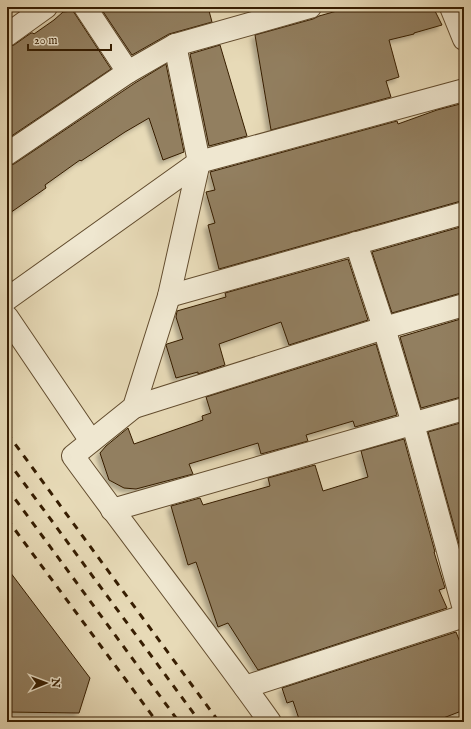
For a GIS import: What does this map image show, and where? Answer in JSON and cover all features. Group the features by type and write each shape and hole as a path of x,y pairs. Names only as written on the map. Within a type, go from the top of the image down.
{"street":[{"path":"7,35 46,7"},
{"path":"85,7 128,72"},
{"path":"7,154 128,72 175,45 310,7"},
{"path":"452,7 464,39"},
{"path":"134,408 168,296 199,162 175,45"},
{"path":"7,299 199,162 464,90"},
{"path":"168,296 464,213"},
{"path":"356,243 413,424 464,609"},
{"path":"270,722 73,456 134,408 384,328 464,305"},
{"path":"7,317 91,441"},
{"path":"112,510 464,409"},
{"path":"245,687 464,616"}],"building":[{"path":"100,7 208,7 212,22 169,34 132,55"},
{"path":"351,7 433,7 442,25 389,40 399,77 386,81 391,97 271,130 255,35"},
{"path":"73,11 111,69 7,139 7,47 14,45 31,33 34,34 63,12"},
{"path":"220,45 247,136 209,146 190,54"},
{"path":"166,64 184,152 163,160 149,118 81,161 80,160 45,185 46,188 7,215 7,166 14,164"},
{"path":"464,103 464,201 219,269 208,225 215,223 206,192 215,190 210,172 397,121 398,124 437,110"},
{"path":"464,226 464,293 392,313 372,252"},
{"path":"348,259 368,320 289,345 281,322 219,344 225,365 198,374 198,372 176,378 166,345 183,339 176,317 177,311 226,297 225,293"},
{"path":"464,318 464,397 421,408 400,337"},
{"path":"376,344 397,415 355,427 353,421 306,435 308,441 261,454 258,443 189,464 193,474 136,489 124,488 109,480 100,453 106,446 128,428 134,444 203,420 202,416 211,413 206,397"},
{"path":"464,422 464,543 459,544 428,432"},
{"path":"404,439 445,588 439,590 447,608 258,670 228,623 218,627 196,562 188,565 171,506 200,498 203,505 270,486 268,478 315,465 323,491 368,477 361,451"},
{"path":"7,568 90,678 79,713 7,712"},
{"path":"456,632 464,652 464,710 433,722 300,722 293,701 287,703 282,688"}],"railway":[{"path":"7,433 219,722"},
{"path":"7,460 200,722"},
{"path":"7,488 179,722"},
{"path":"7,519 157,722"}]}
